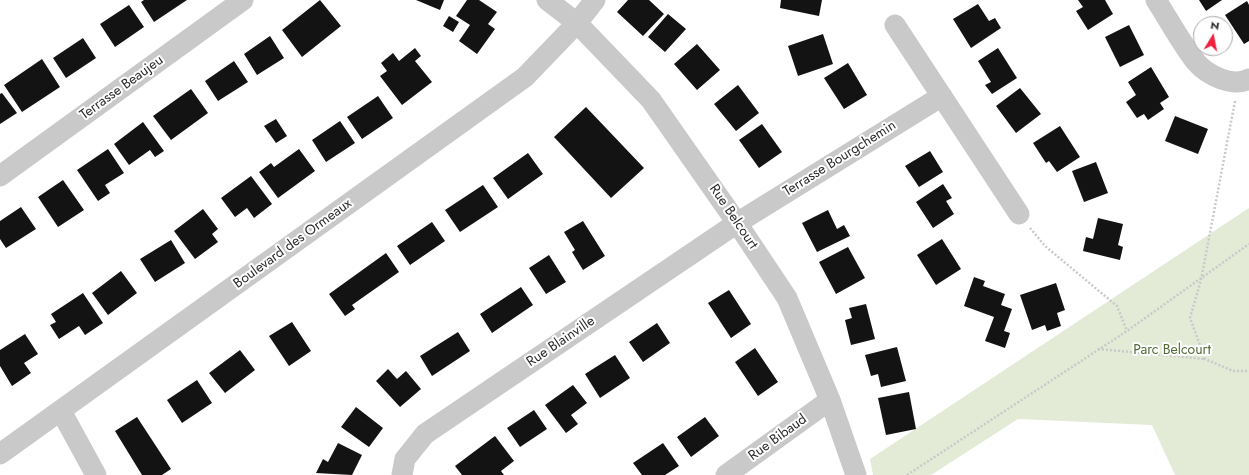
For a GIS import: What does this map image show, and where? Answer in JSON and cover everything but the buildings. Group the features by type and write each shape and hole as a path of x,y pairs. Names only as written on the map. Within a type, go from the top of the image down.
{"street":[{"name":"Terrasse Beaujeu","path":"0,176 243,0"},
{"name":"Rue Belcourt","path":"547,0 577,23 651,100 737,223 787,298 830,400 856,475"},
{"name":"Boulevard des Ormeaux","path":"0,454 524,77 577,23 596,0"},
{"path":"1156,0 1197,63 1212,74 1228,82 1244,80"},
{"path":"895,25 1019,214"},
{"name":"Terrasse Bourgchemin","path":"737,223 942,96"},
{"name":"Rue Blainville","path":"402,475 405,458 425,434 737,223"},
{"name":"Rue Bibaud","path":"726,475 830,400"},
{"path":"61,411 96,475"}],"path":[{"path":"1205,359 1190,318 1201,280 1244,80"},
{"path":"1019,214 1045,246 1117,306 1126,331"},
{"path":"908,475 1126,331 1201,280 1249,244"},
{"path":"1098,349 1205,359 1233,371 1249,371"}],"green space":[{"name":"Parc Belcourt","path":"1249,208 1249,475 1175,475 1152,425 1018,419 931,475 873,475 870,459"}]}
